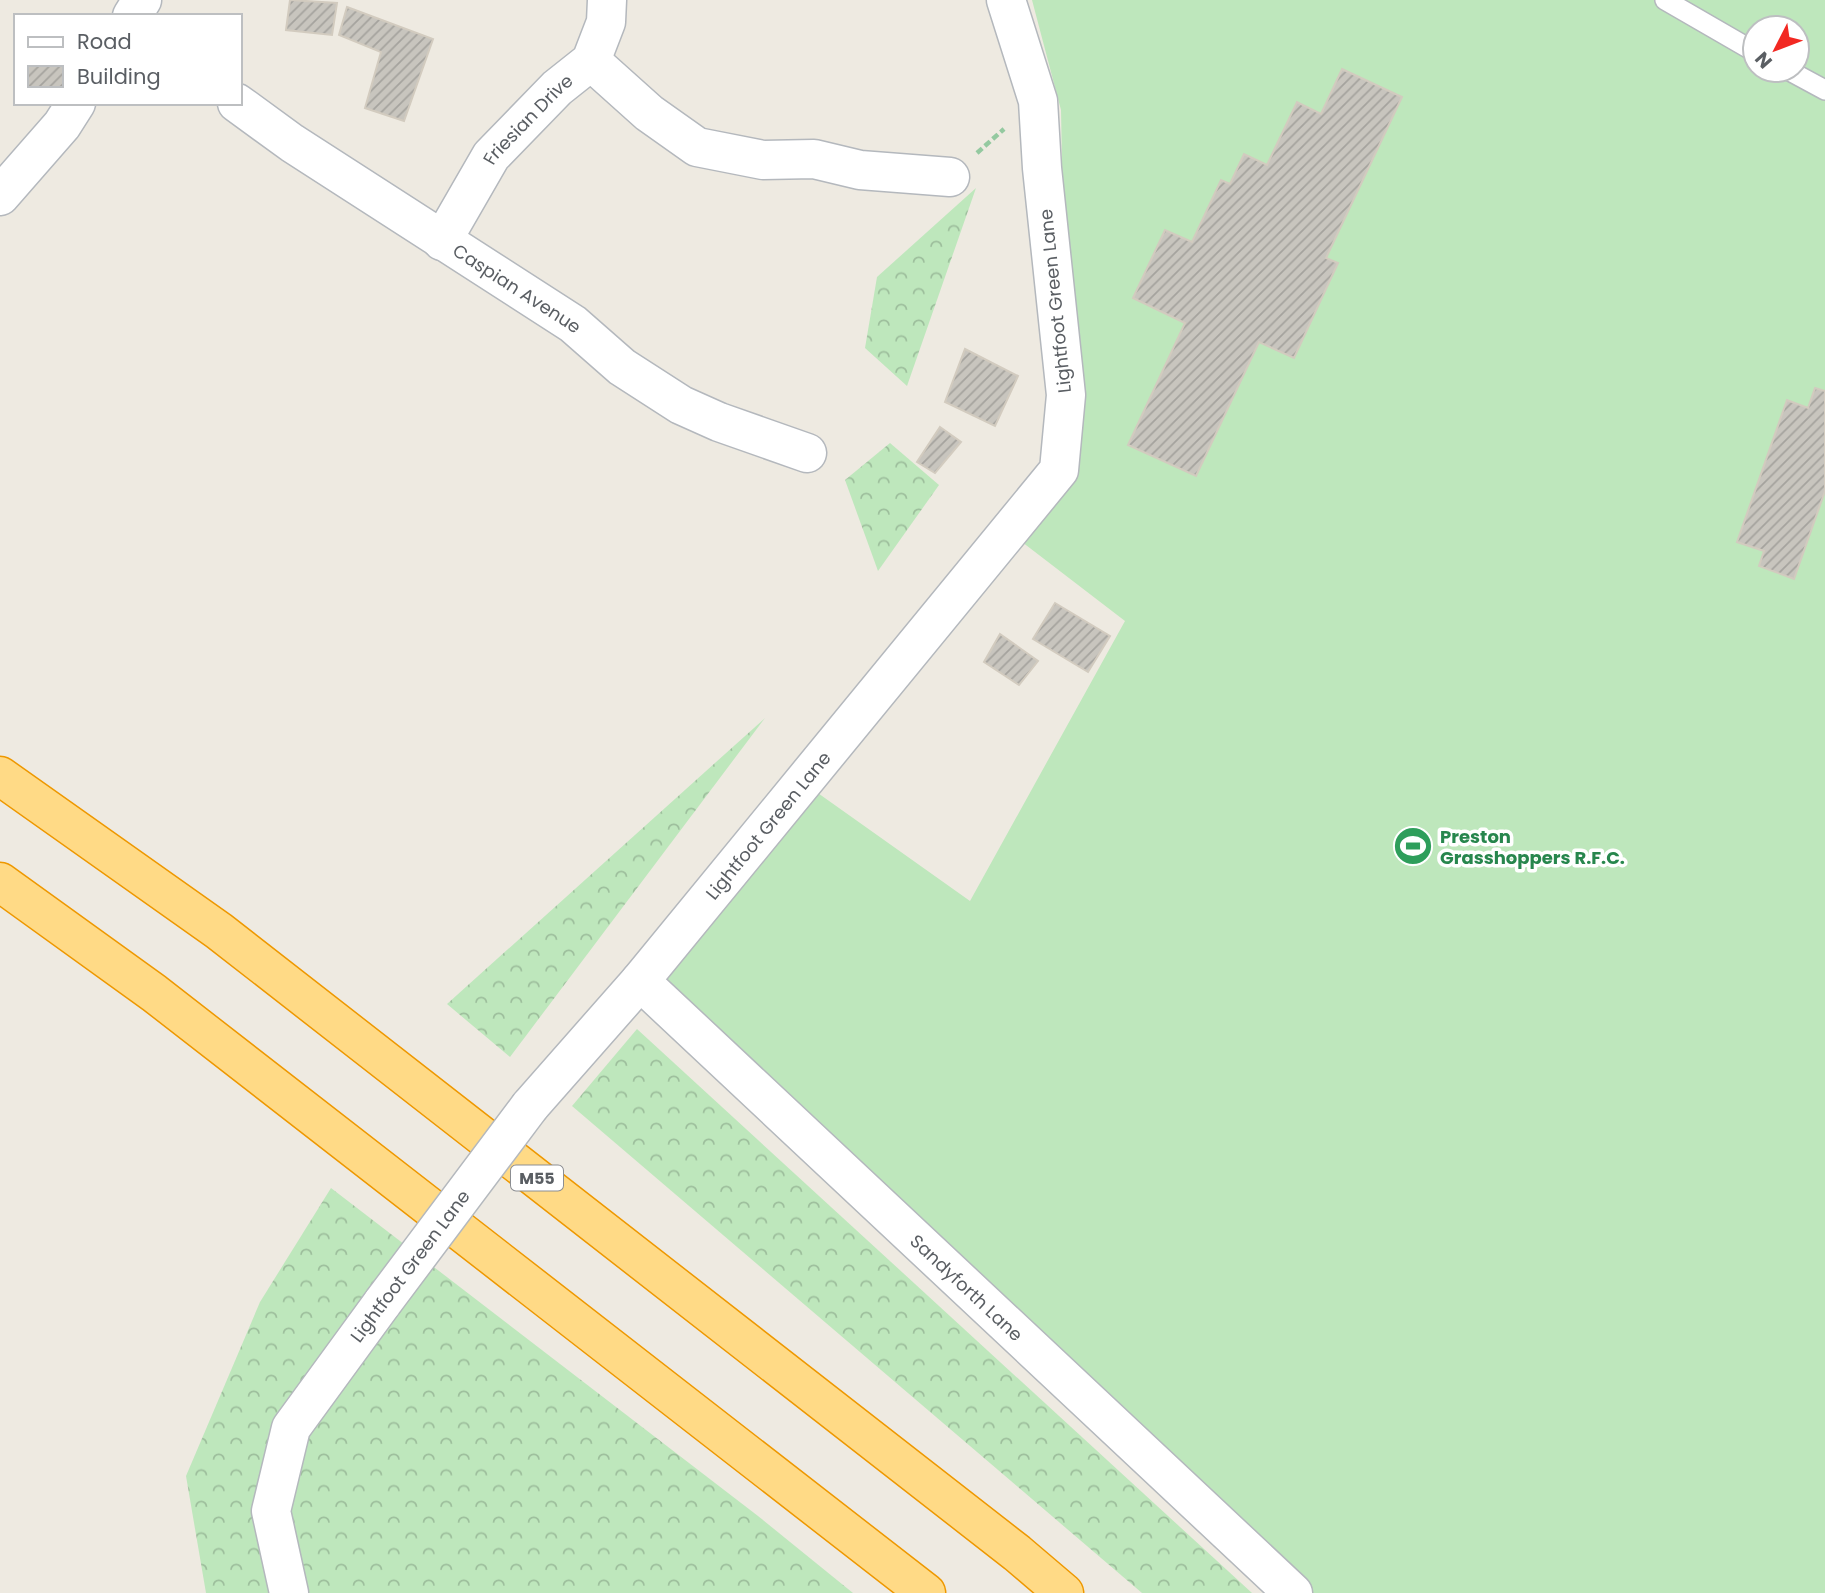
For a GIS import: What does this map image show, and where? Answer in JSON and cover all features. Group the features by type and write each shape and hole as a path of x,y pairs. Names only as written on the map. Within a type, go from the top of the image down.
{"highway":[{"name":"M55","path":"0,776 219,931 1006,1544 1064,1593"},
{"path":"0,881 154,993 926,1593"}],"street":[{"name":"Friesian Drive","path":"442,241 491,156 548,96 591,61 606,22 607,0"},
{"name":"Lightfoot Green Lane","path":"289,1593 271,1511 291,1428 530,1106 640,981 1059,470 1066,396 1042,168 1038,101 1006,0"},
{"path":"591,61 649,113 697,147 763,160 814,159 860,170 950,177"},
{"path":"0,196 62,125 75,105"},
{"name":"Caspian Avenue","path":"240,105 442,241 573,324 622,367 681,405 719,422 807,453"},
{"name":"Sandyforth Lane","path":"640,981 1293,1593"}],"lane":[{"path":"1665,0 1741,44"}],"path":[{"path":"950,177 1006,126"}],"green space":[{"name":"Preston Grasshoppers R.F.C.","path":"1032,0 1825,0 1825,1593 1310,1593 666,980 815,791 970,901 1125,621 1022,542 1068,475 1061,110"},
{"path":"976,188 907,386 865,348 877,277"},
{"path":"890,443 939,485 878,571 845,480"},
{"path":"765,718 510,1057 447,1004"},
{"path":"637,1029 1252,1593 1142,1593 572,1106"},
{"path":"331,1188 758,1516 853,1593 206,1593 186,1476 260,1302"}],"building":[{"path":"290,0 337,3 332,35 286,30"},
{"path":"347,7 433,39 404,121 365,108 381,52 339,35"},
{"path":"1342,69 1402,97 1326,258 1338,263 1294,358 1259,342 1196,476 1128,445 1185,323 1133,298 1165,230 1192,242 1221,180 1230,184 1244,154 1267,165 1297,102 1321,114"},
{"path":"965,349 1018,376 995,426 945,402"},
{"path":"1815,388 1825,391 1825,491 1794,579 1759,566 1764,551 1737,542 1787,400 1808,408"},
{"path":"940,427 961,442 935,473 917,462"},
{"path":"1055,603 1110,636 1088,672 1033,639"},
{"path":"1000,634 1038,661 1019,685 984,662"}],"place":[{"name":"Preston Grasshoppers R.F.C.","path":"1413,846"}]}
